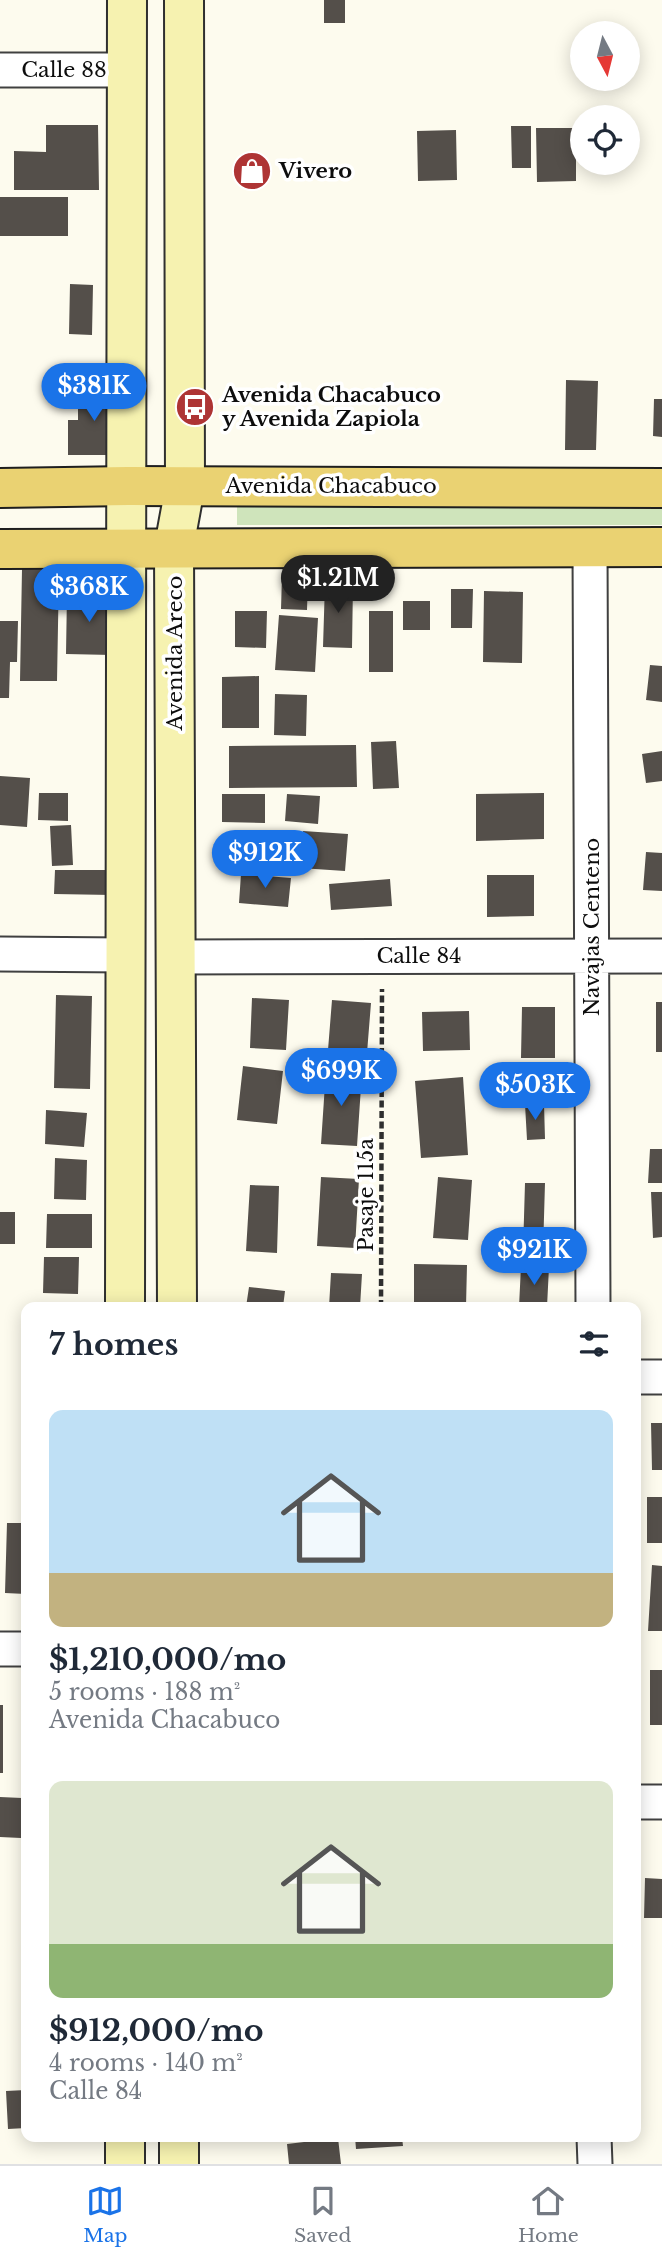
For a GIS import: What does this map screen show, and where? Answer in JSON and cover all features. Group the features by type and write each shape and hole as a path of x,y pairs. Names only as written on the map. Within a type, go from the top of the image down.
{"main road":[{"path":"125,1302 127,0"},
{"name":"Avenida Areco","path":"177,1302 174,547 185,486 184,0"},
{"name":"Avenida Chacabuco","path":"0,488 662,488"},
{"path":"0,549 662,547"},
{"path":"124,2164 125,2142"},
{"path":"179,2142 179,2164"}],"street":[{"name":"Calle 88","path":"0,70 127,70"},
{"name":"Navajas Centeno","path":"590,547 593,1302"},
{"path":"0,954 126,955"},
{"name":"Calle 84","path":"176,957 662,956"},
{"path":"641,1377 662,1377"},
{"path":"0,1649 21,1649"},
{"path":"641,1802 662,1802"},
{"path":"594,2142 594,2164"}],"path":[{"name":"Pasaje 115a","path":"381,1302 382,956"}],"green space":[{"path":"237,501 662,501 662,525 237,525"}],"building":[{"path":"324,0 345,0 345,23 324,23"},
{"path":"46,125 98,125 99,190 14,190 14,151 46,152"},
{"path":"511,126 531,126 531,168 512,168"},
{"path":"536,128 570,128 570,175 576,175 576,181 537,182"},
{"path":"456,130 457,180 418,181 417,131"},
{"path":"0,197 68,197 68,236 0,236"},
{"path":"70,284 93,285 92,335 69,334"},
{"path":"566,380 598,381 596,450 565,450"},
{"path":"93,384 117,384 111,455 68,455 68,420 78,420 78,403 90,403"},
{"path":"654,399 662,399 662,437 653,436"},
{"path":"22,569 59,570 57,681 20,681"},
{"path":"282,576 308,577 307,610 281,609"},
{"path":"325,583 353,583 352,648 323,647"},
{"path":"451,589 473,589 472,628 451,628"},
{"path":"484,591 523,592 522,663 483,662"},
{"path":"67,593 113,594 112,655 66,654"},
{"path":"403,601 430,601 430,630 403,630"},
{"path":"235,611 267,611 266,648 235,647"},
{"path":"369,611 393,611 393,672 369,672"},
{"path":"279,615 318,618 315,672 275,670"},
{"path":"0,621 18,621 17,662 10,662 9,698 0,698"},
{"path":"650,665 662,666 662,702 646,700"},
{"path":"259,676 259,728 222,728 222,677"},
{"path":"275,694 307,695 306,736 274,735"},
{"path":"396,741 399,788 373,789 371,742"},
{"path":"356,745 357,787 229,788 229,746"},
{"path":"662,751 662,781 646,783 642,754"},
{"path":"0,776 30,778 27,827 0,825"},
{"path":"39,793 68,793 68,821 38,820"},
{"path":"544,793 544,839 476,841 476,794"},
{"path":"222,794 265,794 265,823 222,822"},
{"path":"287,794 320,796 318,824 285,821"},
{"path":"71,825 73,865 52,866 50,826"},
{"path":"303,831 348,834 345,871 300,868"},
{"path":"646,852 662,853 662,891 643,890"},
{"path":"55,870 113,870 112,895 54,894"},
{"path":"241,874 291,878 288,907 239,903"},
{"path":"487,875 534,875 534,916 487,917"},
{"path":"390,879 392,906 331,910 329,884"},
{"path":"56,995 92,996 90,1089 54,1088"},
{"path":"252,998 289,1000 286,1050 250,1048"},
{"path":"332,1000 371,1003 367,1053 328,1050"},
{"path":"656,1002 662,1002 662,1052 656,1052"},
{"path":"522,1007 555,1007 555,1058 521,1058"},
{"path":"469,1011 470,1050 423,1051 422,1012"},
{"path":"524,1063 559,1064 559,1094 522,1093"},
{"path":"243,1066 283,1071 277,1124 237,1120"},
{"path":"326,1069 362,1072 357,1146 321,1144"},
{"path":"463,1077 468,1155 421,1158 415,1081"},
{"path":"525,1104 544,1104 545,1139 527,1140"},
{"path":"46,1110 87,1113 84,1147 45,1144"},
{"path":"650,1149 662,1149 662,1183 648,1183"},
{"path":"55,1158 87,1160 86,1200 54,1199"},
{"path":"321,1177 359,1179 355,1248 317,1246"},
{"path":"438,1177 472,1180 468,1240 433,1238"},
{"path":"525,1183 545,1183 543,1251 523,1251"},
{"path":"250,1185 279,1186 277,1253 246,1251"},
{"path":"651,1192 662,1192 662,1237 653,1238"},
{"path":"0,1212 15,1212 15,1244 0,1244"},
{"path":"47,1214 92,1214 92,1248 46,1248"},
{"path":"44,1257 79,1257 78,1294 43,1293"},
{"path":"414,1264 467,1265 466,1302 414,1302"},
{"path":"521,1266 549,1267 547,1302 519,1302"},
{"path":"331,1273 362,1274 360,1302 329,1302"},
{"path":"249,1287 285,1291 284,1302 247,1302"},
{"path":"651,1423 662,1423 662,1470 652,1470"},
{"path":"647,1497 662,1497 662,1543 647,1543"},
{"path":"7,1523 21,1523 21,1594 5,1593"},
{"path":"652,1565 662,1566 662,1631 648,1631"},
{"path":"650,1670 662,1670 662,1725 650,1725"},
{"path":"0,1705 3,1705 3,1773 0,1773"},
{"path":"0,1797 21,1798 21,1838 0,1837"},
{"path":"645,1878 662,1879 662,1918 644,1918"},
{"path":"21,2090 21,2128 8,2129 6,2091"},
{"path":"338,2142 341,2164 289,2164 287,2144"},
{"path":"355,2142 403,2142 403,2146 356,2149"}],"place":[{"name":"Vivero","path":"252,171"},
{"name":"Avenida Chacabuco y Avenida Zapiola","path":"195,407"}]}
